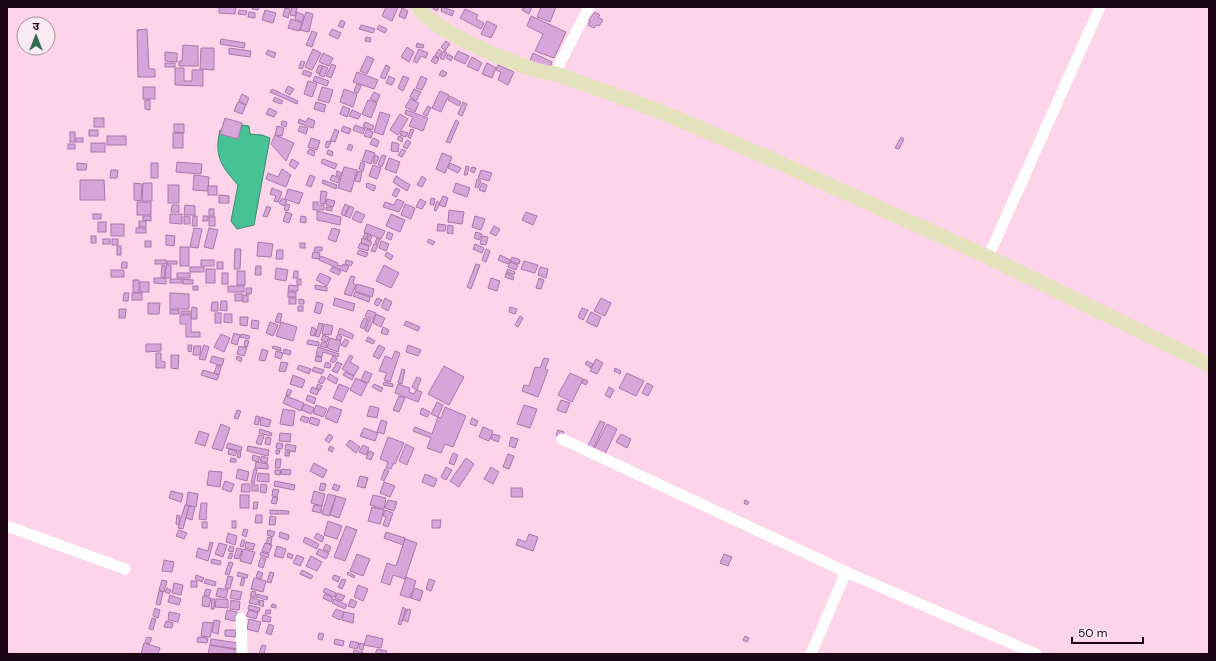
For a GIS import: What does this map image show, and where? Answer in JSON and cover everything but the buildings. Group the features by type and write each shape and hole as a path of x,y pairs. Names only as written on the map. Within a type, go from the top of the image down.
{"street":[{"path":"418,7 428,19 483,49 546,74 557,74 658,111 762,155 988,256 1209,365"},
{"path":"557,74 560,63 588,7"},
{"path":"988,256 1100,7"},
{"path":"562,439 846,572 1036,654"},
{"path":"7,526 125,569"},
{"path":"811,654 846,572"},
{"path":"240,618 242,654"}],"shaded area":[{"path":"242,125 249,126 250,134 262,135 270,138 254,225 237,229 231,221 238,185 227,172 220,160 218,139 220,130 237,136"}]}
